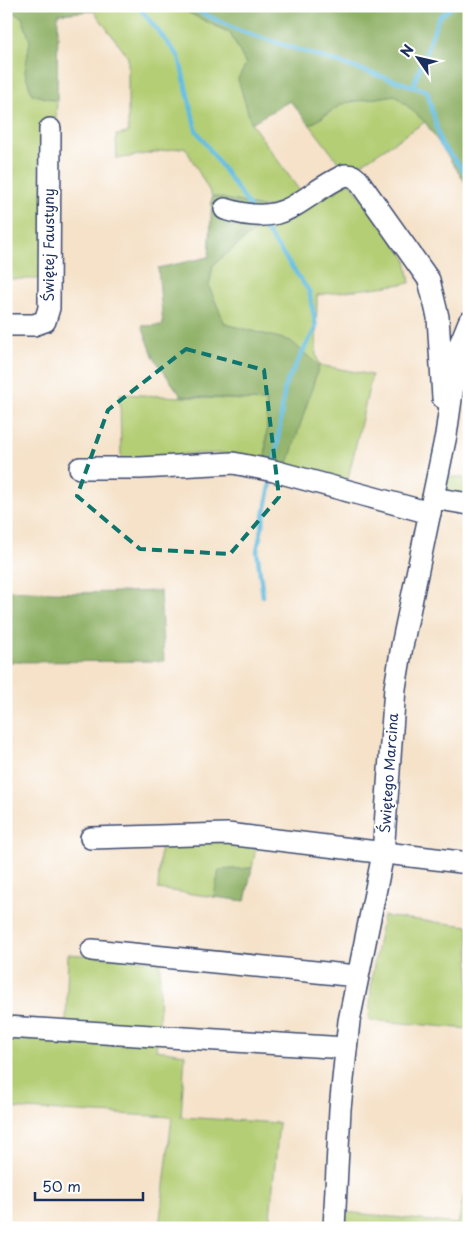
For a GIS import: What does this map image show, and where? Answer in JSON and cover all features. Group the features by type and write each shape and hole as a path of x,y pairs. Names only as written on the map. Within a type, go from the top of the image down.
{"street":[{"name":"Świętej Faustyny","path":"6,325 40,324 45,321 48,315 50,129"},
{"path":"225,209 241,214 269,215 298,205 345,175 352,176 358,180 429,280 438,316 446,435"},
{"name":"Świętego Marcina","path":"334,1228 346,1048 357,976 383,854 395,688 446,435 458,349 469,322"},
{"path":"80,468 140,468 234,463 432,505 469,504"},
{"path":"91,838 227,834 383,854 469,862"},
{"path":"92,950 357,976"},
{"path":"6,1027 346,1048"}],"highlighted area":[{"path":"186,349 264,370 279,497 230,554 140,549 77,496 108,410"}],"green space":[{"path":"6,6 90,6 93,11 58,14 57,101 32,94 25,72 30,41 22,17 6,9"},
{"path":"90,6 175,6 230,33 246,64 251,123 302,194 280,206 262,207 212,196 185,147 117,159 116,135 128,133 128,57"},
{"path":"175,6 469,6 469,188 425,122 395,95 344,103 310,125 290,101 251,123 238,79 246,64 230,33"},
{"path":"6,9 22,17 30,41 25,72 32,94 57,101 56,119 42,134 45,279 6,279"},
{"path":"395,95 425,122 355,168 342,167 310,125 344,103"},
{"path":"350,182 406,259 410,283 317,295 316,354 319,365 372,375 347,483 286,470 291,341 225,324 209,287 213,265 253,232"},
{"path":"212,196 262,207 269,223 253,232 213,265 209,287 225,324 291,341 319,366 286,470 265,465 266,401 181,396 154,358 142,326 163,325 158,268 209,257"},
{"path":"120,394 266,401 265,465 224,453 186,454 121,465"},
{"path":"445,477 458,477 469,480 469,500 442,496"},
{"path":"6,590 77,593 160,591 164,661 6,662"},
{"path":"161,838 257,843 252,868 219,870 214,897 158,889"},
{"path":"252,868 245,901 214,897 219,870"},
{"path":"383,916 469,926 469,1029 369,1020 372,976"},
{"path":"68,954 160,961 159,1030 66,1024"},
{"path":"6,1032 157,1042 156,1050 185,1054 181,1117 279,1123 269,1228 159,1228 172,1117 6,1108"},
{"path":"465,1191 469,1191 469,1228 343,1228 345,1212 458,1224"}],"waterway":[{"path":"138,6 179,57 196,130 250,207"},
{"path":"187,6 240,31 427,91 441,144 469,177"},
{"path":"413,86 439,17 454,6"},
{"path":"260,222 309,291 316,327 285,385 275,464"},
{"path":"263,596 257,551 272,477"}]}
